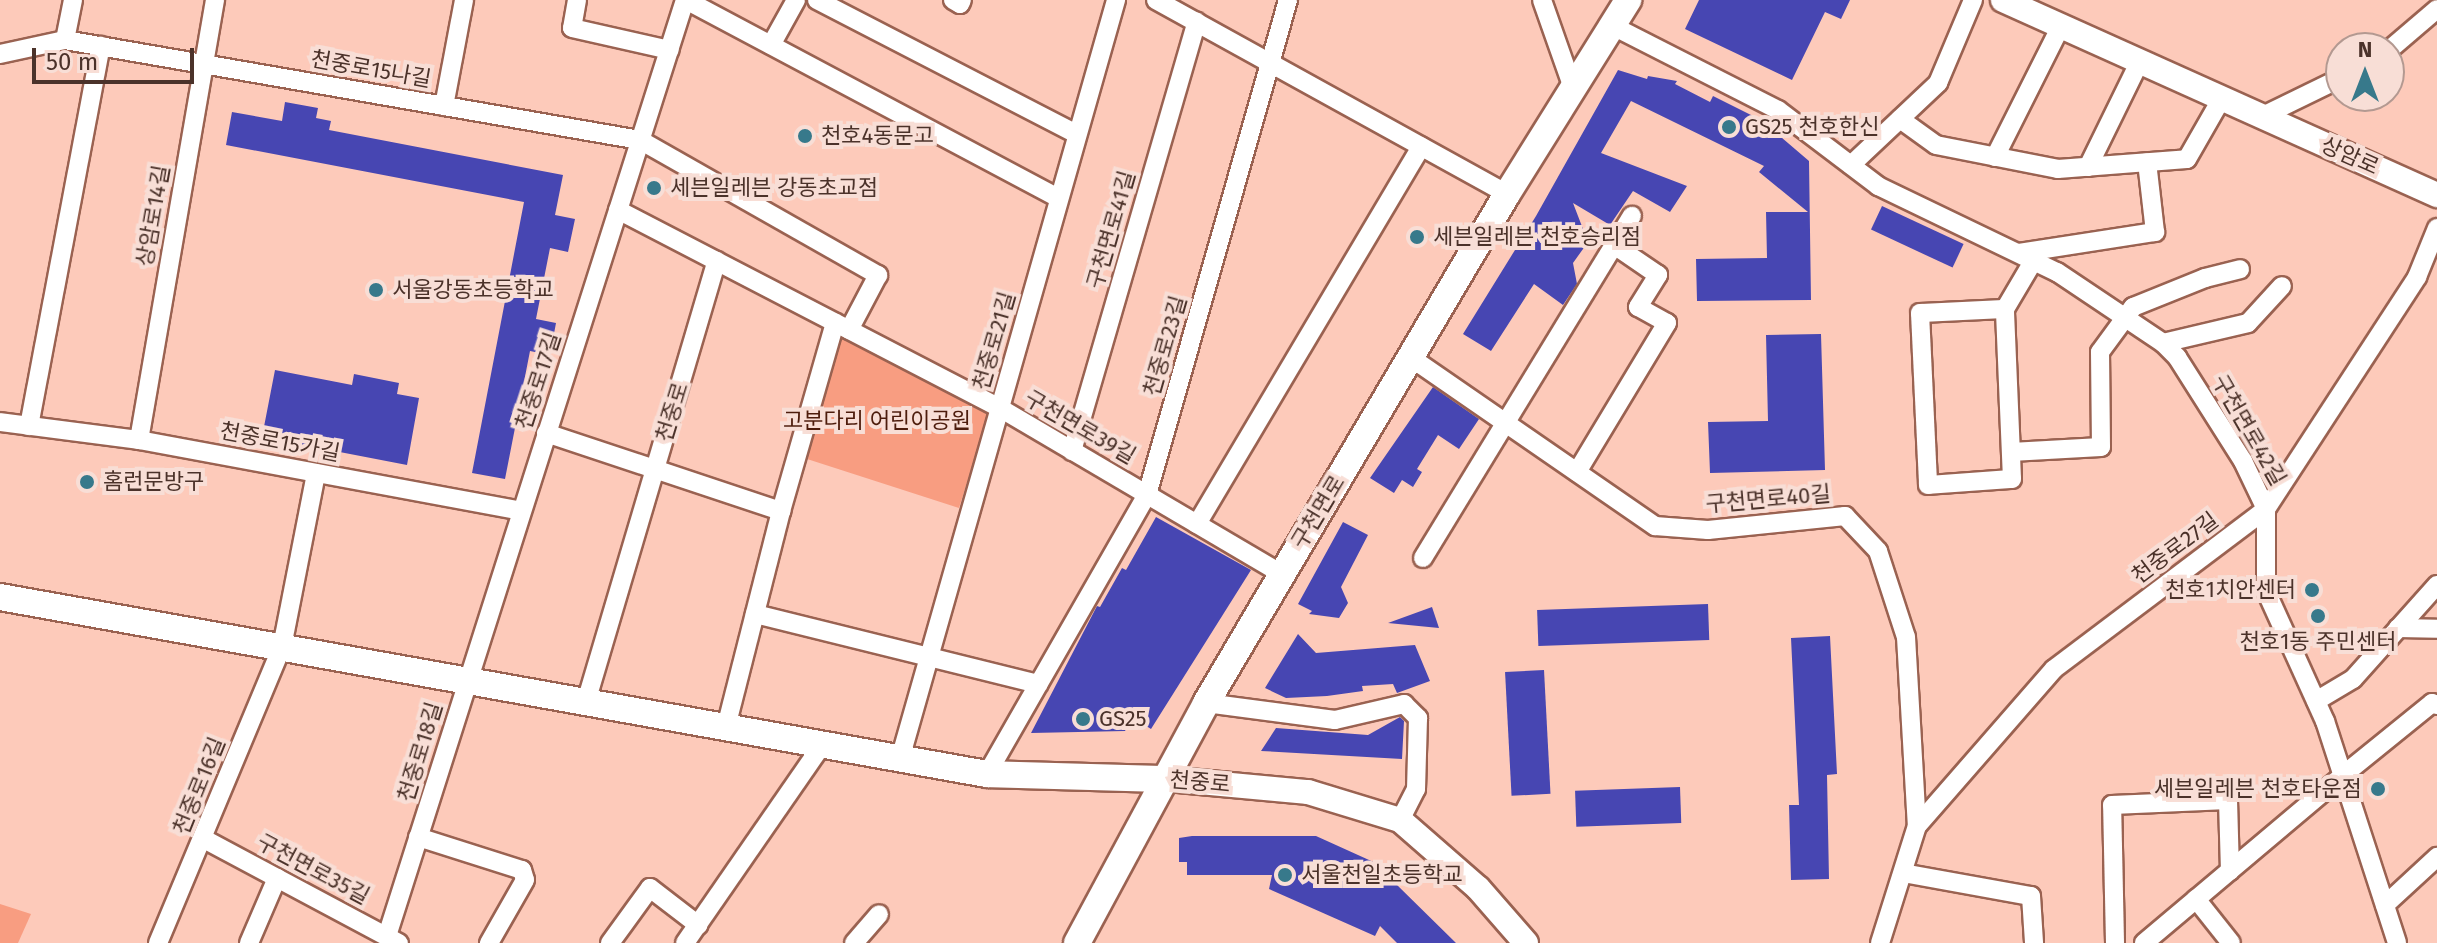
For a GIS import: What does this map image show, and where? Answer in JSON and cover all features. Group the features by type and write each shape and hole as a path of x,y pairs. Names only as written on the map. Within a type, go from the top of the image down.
{"main road":[{"name":"구천면로","path":"1077,943 1206,703 1507,194 1628,0"},
{"name":"천중로","path":"0,597 987,774 1167,779"}],"street":[{"path":"65,40 73,0"},
{"name":"상암로14길","path":"139,440 215,0"},
{"path":"444,106 464,0"},
{"path":"577,0 572,28 670,50"},
{"name":"천중로17길","path":"467,681 686,0 1059,198"},
{"path":"771,45 796,0"},
{"path":"817,0 1077,134"},
{"path":"953,0 960,4 962,0"},
{"name":"천중로21길","path":"900,759 1116,0"},
{"path":"1156,0 1507,194"},
{"name":"천중로23길","path":"987,774 1147,495 1288,0"},
{"path":"1542,0 1573,88"},
{"path":"1851,165 1938,83 1973,0"},
{"name":"상암로","path":"2003,0 2436,193"},
{"path":"2405,36 2437,9"},
{"name":"구천면로41길","path":"1072,451 1197,22"},
{"name":"구천면로42길","path":"1613,26 1778,110 1878,186 2057,272 2163,343 2177,357 2243,461 2266,509 2266,591 2316,701 2397,943"},
{"path":"1995,157 2061,26"},
{"name":"천중로15나길","path":"0,54 65,40 640,140"},
{"path":"29,426 101,46"},
{"path":"2088,167 2140,61"},
{"path":"2263,116 2325,86"},
{"path":"1900,119 1936,145 2058,169 2187,159 2222,98"},
{"path":"640,140 878,275 842,326 781,511 726,727"},
{"path":"1197,524 1421,146"},
{"path":"2005,309 1920,313 1928,485 2012,479 2005,309 2026,257 2155,232 2147,162"},
{"name":"구천면로39길","path":"618,210 1000,408 1282,574"},
{"path":"1423,558 1632,216"},
{"name":"천중로27길","path":"1880,943 1917,826 2054,669 2266,509 2417,277 2437,228"},
{"path":"1577,472 1667,323 1638,307 1658,275 1614,245"},
{"name":"천중로","path":"586,702 717,261"},
{"path":"2011,452 2101,447 2100,352 2133,307 2205,278 2240,269"},
{"path":"2163,343 2248,323 2282,286"},
{"name":"구천면로40길","path":"1410,357 1655,526 1708,530 1845,516 1878,551 1906,637 1917,826"},
{"name":"천중로15가길","path":"0,422 139,440 521,511"},
{"path":"546,433 781,511"},
{"path":"282,647 316,473"},
{"path":"2316,701 2353,679 2437,585"},
{"path":"755,614 1038,684"},
{"path":"2398,628 2437,629"},
{"name":"천중로16길","path":"158,943 282,647"},
{"name":"천중로18길","path":"393,939 418,837 467,681"},
{"path":"1206,703 1335,720 1404,704 1418,718 1417,775 1416,789 1400,820"},
{"path":"2144,943 2342,776 2432,703 2437,705"},
{"path":"685,943 822,745"},
{"name":"천중로","path":"1167,779 1308,792 1400,820 1478,888 1526,943"},
{"path":"2115,943 2112,805 2228,800 2230,871"},
{"name":"천중로18길","path":"418,837 522,870 525,880 489,943"},
{"name":"구천면로35길","path":"204,839 393,939"},
{"path":"2385,905 2437,857"},
{"path":"1903,873 2031,896 2034,943"},
{"path":"249,943 277,878"},
{"path":"610,943 650,888 698,925"},
{"path":"2196,899 2231,943"},
{"path":"854,943 879,914"}],"green space":[{"name":"고분다리 어린이공원","path":"841,338 989,413 959,508 804,458"},
{"path":"0,904 31,914 18,943 0,943"}],"building":[{"path":"1699,0 1850,0 1841,19 1825,12 1792,80 1685,29"},
{"path":"1618,70 1647,79 1648,76 1677,81 1675,84 1710,102 1713,96 1777,128 1774,131 1809,161 1811,300 1697,301 1696,259 1767,258 1766,212 1808,212 1759,172 1764,166 1631,101 1601,153 1687,186 1670,212 1633,191 1610,225 1573,203 1588,242 1573,263 1577,284 1563,305 1534,284 1491,351 1463,334 1536,216"},
{"path":"285,102 318,108 316,118 331,121 329,130 563,175 555,215 575,219 568,252 550,248 536,319 556,323 550,355 530,351 505,479 472,473 524,202 226,145 232,112 282,121"},
{"path":"1882,206 1964,244 1953,268 1871,230"},
{"path":"1821,334 1825,470 1710,473 1708,422 1768,421 1766,335"},
{"path":"275,370 352,385 354,374 399,383 397,394 419,398 407,465 262,437"},
{"path":"1433,387 1479,419 1459,449 1438,435 1417,469 1422,472 1413,487 1402,480 1394,493 1370,478"},
{"path":"1156,517 1251,570 1151,729 1132,717 1125,731 1031,733 1097,606 1100,607 1122,568 1126,570"},
{"path":"1343,522 1368,535 1341,587 1348,603 1339,618 1309,614 1312,611 1298,604"},
{"path":"1708,604 1709,640 1538,646 1537,610"},
{"path":"1432,607 1439,628 1388,623"},
{"path":"1298,634 1316,653 1415,645 1430,681 1397,693 1393,684 1362,686 1363,691 1327,696 1286,698 1265,688"},
{"path":"1830,636 1837,774 1827,775 1829,879 1791,880 1789,805 1799,805 1791,638"},
{"path":"1544,670 1550,794 1512,796 1505,672"},
{"path":"1400,717 1404,721 1402,759 1261,751 1276,728 1368,735"},
{"path":"1680,787 1681,823 1576,827 1575,791"},
{"path":"1316,836 1400,874 1396,884 1456,943 1397,943 1380,926 1375,936 1269,889 1272,875 1187,875 1187,862 1179,862 1179,838"}],"place":[{"name":"GS25 천호한신","path":"1729,127"},
{"name":"천호4동문고","path":"805,136"},
{"name":"세븐일레븐 강동초교점","path":"654,188"},
{"name":"세븐일레븐 천호승리점","path":"1417,237"},
{"name":"서울강동초등학교","path":"376,290"},
{"name":"홈런문방구","path":"87,482"},
{"name":"천호1치안센터","path":"2312,590"},
{"name":"천호1동 주민센터","path":"2318,616"},
{"name":"GS25","path":"1083,719"},
{"name":"세븐일레븐 천호타운점","path":"2378,789"},
{"name":"서울천일초등학교","path":"1285,875"}]}
